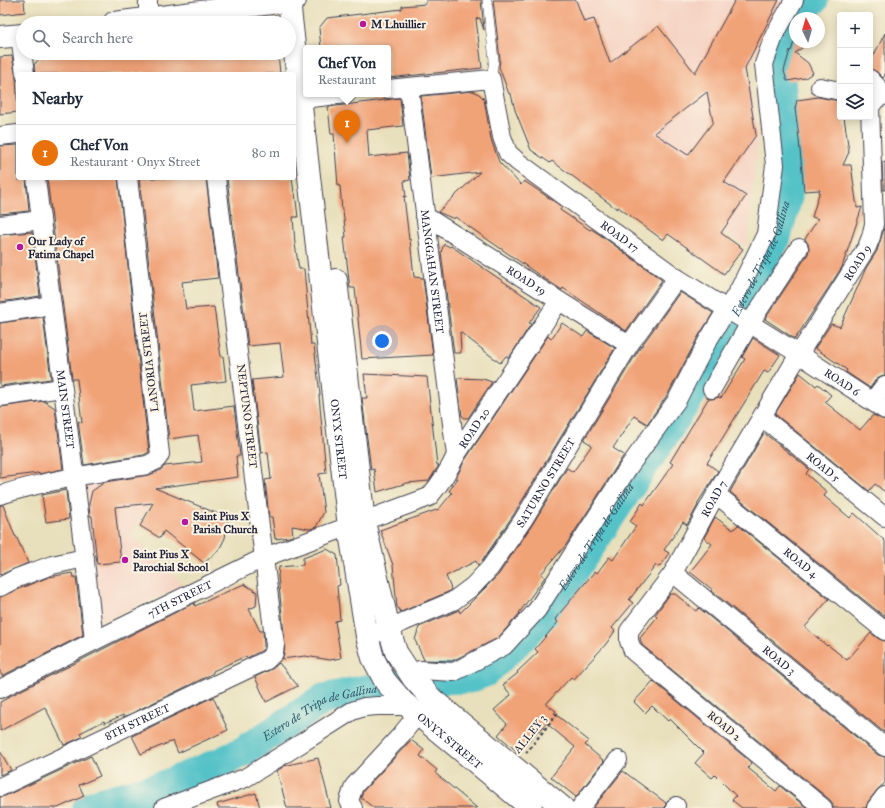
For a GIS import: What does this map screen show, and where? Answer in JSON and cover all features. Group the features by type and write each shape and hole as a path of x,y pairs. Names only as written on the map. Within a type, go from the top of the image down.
{"main road":[{"path":"131,16 148,9 296,0 308,45"},
{"name":"ONYX STREET","path":"296,0 303,69"},
{"name":"ONYX STREET","path":"306,98 357,524 367,636 372,658 385,682 415,705 531,808"},
{"name":"ONYX STREET","path":"357,524 396,652 411,675 415,705"},
{"name":"ONYX STREET","path":"415,705 515,768 563,808"}],"street":[{"path":"712,389 738,316 740,288 766,234 775,165 764,64 774,36 794,0"},
{"path":"21,60 24,72"},
{"path":"391,90 491,79"},
{"name":"ROAD 17","path":"491,79 502,137 508,153 528,171 677,278 799,354"},
{"path":"873,82 885,95"},
{"name":"MANGGAHAN STREET","path":"409,87 456,455"},
{"path":"820,87 837,90"},
{"name":"ROAD 9","path":"873,103 876,99 885,95"},
{"path":"306,98 316,97"},
{"name":"ROAD 9","path":"799,354 867,247 871,236 874,224 870,120"},
{"path":"0,136 16,134"},
{"name":"MAIN STREET","path":"36,180 85,558 94,641"},
{"name":"LANORIA STREET","path":"74,476 147,465 154,462 160,454 128,180"},
{"name":"NEPTUNO STREET","path":"216,180 265,557 275,645 274,653"},
{"name":"ROAD 19","path":"425,216 629,345"},
{"path":"0,226 41,220"},
{"path":"411,675 420,670 454,672 504,646 537,610 628,468 672,407 695,363 799,248"},
{"name":"SATURNO STREET","path":"367,636 389,629 453,601 473,586 490,568 523,520 629,345 677,278"},
{"name":"ROAD 20","path":"357,524 429,497 449,471 456,455 559,302"},
{"path":"0,313 52,305"},
{"name":"ROAD 6","path":"799,354 879,406"},
{"name":"ROAD 7","path":"629,641 629,631 673,573 716,494 799,354"},
{"path":"879,406 885,385"},
{"path":"0,397 62,388"},
{"name":"ROAD 5","path":"762,417 885,517"},
{"path":"0,495 27,486 74,476"},
{"name":"ROAD 4","path":"716,494 885,631"},
{"name":"7TH STREET","path":"0,689 265,557 357,524"},
{"path":"0,587 17,578 52,565 85,558"},
{"name":"ROAD 3","path":"673,573 885,747"},
{"name":"ROAD 2","path":"629,641 633,651 823,808"},
{"name":"8TH STREET","path":"0,787 267,660 274,653"},
{"path":"164,808 245,778 352,711 364,707 415,705 401,735 354,786 349,801 353,808"},
{"path":"580,808 618,760"},
{"path":"876,808 885,796"}],"lane":[{"name":"ROAD 17","path":"487,0 494,60 491,79"}],"path":[{"name":"ALLEY 3","path":"515,768 559,711"}],"shaded area":[{"path":"529,0 787,0 748,69 758,135 747,247 563,123"},
{"name":"Saint Pius X Parochial School","path":"164,467 166,480 130,535 184,585 101,622 84,480"}],"building":[{"path":"0,0 24,0 25,12 0,15"},
{"path":"426,0 481,0 484,30 480,18 476,19 482,68 391,78 391,45 321,45 319,28 327,18 402,9 402,6 426,4"},
{"path":"493,0 576,0 584,22 594,19 610,63 658,26 695,73 735,0 779,0 745,68 756,135 724,182 746,196 721,233 743,249 724,274 668,234 663,240 618,207 617,209 552,161 550,163 531,150 515,110 511,94 509,94 499,67 500,59","holes":["707,92 713,122 688,155 654,133"]},
{"path":"885,33 885,75 883,78 873,70 873,57"},
{"path":"792,48 802,48 795,53 808,63 813,73 805,78 787,81 784,71 790,50 791,51"},
{"path":"12,56 16,78 16,112 0,114 0,57"},
{"path":"38,60 279,60 280,72 35,72 34,65"},
{"path":"473,91 484,99 491,139 499,162 521,185 524,181 542,193 562,207 560,210 590,230 591,229 599,234 662,280 626,331 563,288 562,290 542,277 455,217 454,219 438,212 480,172 431,178 421,96"},
{"path":"818,97 837,100 837,120 844,120 849,152 843,165 851,165 857,208 862,207 842,267 795,339 765,319 808,254 808,244 805,239 818,219 812,217 820,190 804,191 795,109 797,100"},
{"path":"400,98 403,126 367,130 369,157 407,153 410,180 404,181 406,197 404,196 409,240 410,239 414,277 423,278 433,355 362,359 355,288 350,288 344,237 346,237 343,211 340,186 338,186 334,134 331,134 328,107"},
{"path":"16,145 16,180 26,180 29,211 0,214 0,146"},
{"path":"882,162 885,162 885,190 883,190"},
{"path":"47,180 118,180 149,452 144,455 84,465 78,421 82,423 77,379 72,379"},
{"path":"139,180 206,180 218,278 182,282 186,309 214,307 226,381 191,385 194,411 234,406 240,456 236,456 238,477 155,488 228,518 225,538 219,550 204,563 164,531 160,538 140,526 153,503 115,507 121,562 97,564 92,516 90,516 89,504 92,491 105,482 149,475 159,471 165,466 202,462 198,435 169,439"},
{"path":"227,180 292,180 298,217 293,217 295,244 299,269 304,269 311,345 314,345 320,395 326,473 319,474 324,512 316,527 310,529 292,526 293,536 289,537 275,539 272,517 269,517 265,480 271,479 268,452 261,453 252,380 284,377 280,343 248,346"},
{"path":"885,225 885,375 877,378 870,388 815,348 831,324 840,327 866,268 877,251"},
{"path":"32,232 40,296 0,302 0,235"},
{"path":"444,244 450,247 451,246 541,307 529,323 531,324 509,358 506,356 500,363 460,332 461,353 454,353 441,252"},
{"path":"680,292 713,313 698,337 668,394 647,424 634,416 613,448 624,455 566,545 541,574 545,577 520,613 498,638 452,661 424,660 415,640 419,627 459,610 460,613 499,574 532,525 567,468 573,472 592,445 584,440 638,351"},
{"path":"43,317 51,379 0,386 0,323"},
{"path":"562,323 583,337 587,331 615,348 514,514 482,561 478,565 476,561 446,576 451,589 448,592 401,612 397,607 393,565 380,530 439,509 452,493 449,491 458,478 456,478 465,460 548,336 551,339"},
{"path":"753,338 780,355 768,373 764,371 707,463 718,471 697,504 698,505 687,525 683,522 664,550 669,553 659,567 656,565 629,600 633,603 612,628 615,631 606,644 574,679 571,677 546,704 556,711 554,713 589,741 585,745 604,761 576,797 551,777 575,747 546,723 540,731 538,730 519,753 498,735 507,724 494,710 511,695 503,685 518,673 517,672 538,652 535,649 558,622 555,619 595,571 597,573 609,557 613,560 636,526 630,522 642,503 644,505 673,464 670,462 708,399 721,398 745,359 742,357"},
{"path":"800,373 816,386 818,384 831,395 825,402 860,430 873,415 885,420 885,492 875,484 869,491 775,414"},
{"path":"364,374 427,377 437,465 439,465 429,481 407,483 377,492 374,469 371,470 362,398 367,398"},
{"path":"457,378 483,379 492,382 468,418 462,416"},
{"path":"44,401 55,408 63,469 39,474 0,478 0,407"},
{"path":"764,433 809,469 806,474 827,492 824,496 850,518 854,513 885,541 885,617 730,492"},
{"path":"66,490 69,519 46,522 42,495"},
{"path":"0,505 3,505 15,536 28,563 0,575"},
{"path":"715,517 733,530 738,525 829,599 805,627 827,646 828,645 847,660 871,633 879,639 885,641 885,733 690,572 712,544 704,538"},
{"path":"327,549 337,555 340,585 337,586 340,620 335,621 341,658 330,660 305,656 282,659 285,644 278,576 279,567 303,565 303,558"},
{"path":"72,573 73,577 76,577 83,635 2,676 0,672 0,597 49,577"},
{"path":"244,584 257,592 256,606 249,609 260,631 263,631 264,648 261,651 213,671 213,673 204,678 124,717 123,715 105,723 104,721 80,733 82,737 64,745 45,707 0,731 0,702 6,698 194,603 195,606"},
{"path":"670,594 675,594 696,611 699,608 878,755 885,757 885,783 877,790 868,802 866,808 833,808 833,804 830,800 642,645 640,638 657,617 655,615"},
{"path":"279,663 298,686 266,702 255,677 272,669"},
{"path":"653,681 752,763 748,768 776,791 780,786 807,808 742,808 732,800 736,796 715,775 712,778 695,763 704,753 670,719 668,721 652,706 645,713 634,702"},
{"path":"213,697 228,730 178,753 173,741 141,754 132,736"},
{"path":"411,740 424,750 420,756 437,770 435,773 477,808 374,808 361,798 363,791"},
{"path":"0,751 11,770 0,775"},
{"path":"91,756 100,776 79,785 84,796 58,808 0,808 0,797"},
{"path":"318,758 331,808 287,808 277,771 284,766"},
{"path":"623,771 666,803 665,808 593,808"},
{"path":"256,793 260,808 218,808 217,804"}],"waterway":[{"name":"Estero de Tripa de Gallina","path":"88,808 103,802 161,787 224,761 244,751 324,699 366,690 440,679 469,678 485,672 522,637 549,608 703,376 776,237 787,197 789,168 780,80 780,53 788,24 803,7 813,0"}],"place":[{"name":"M Lhuillier","path":"363,24"},
{"name":"Chef Von","path":"347,143"},
{"name":"Our Lady of Fatima Chapel","path":"20,247"},
{"name":"Saint Pius X Parish Church","path":"185,522"},
{"name":"Saint Pius X Parochial School","path":"125,560"}]}
